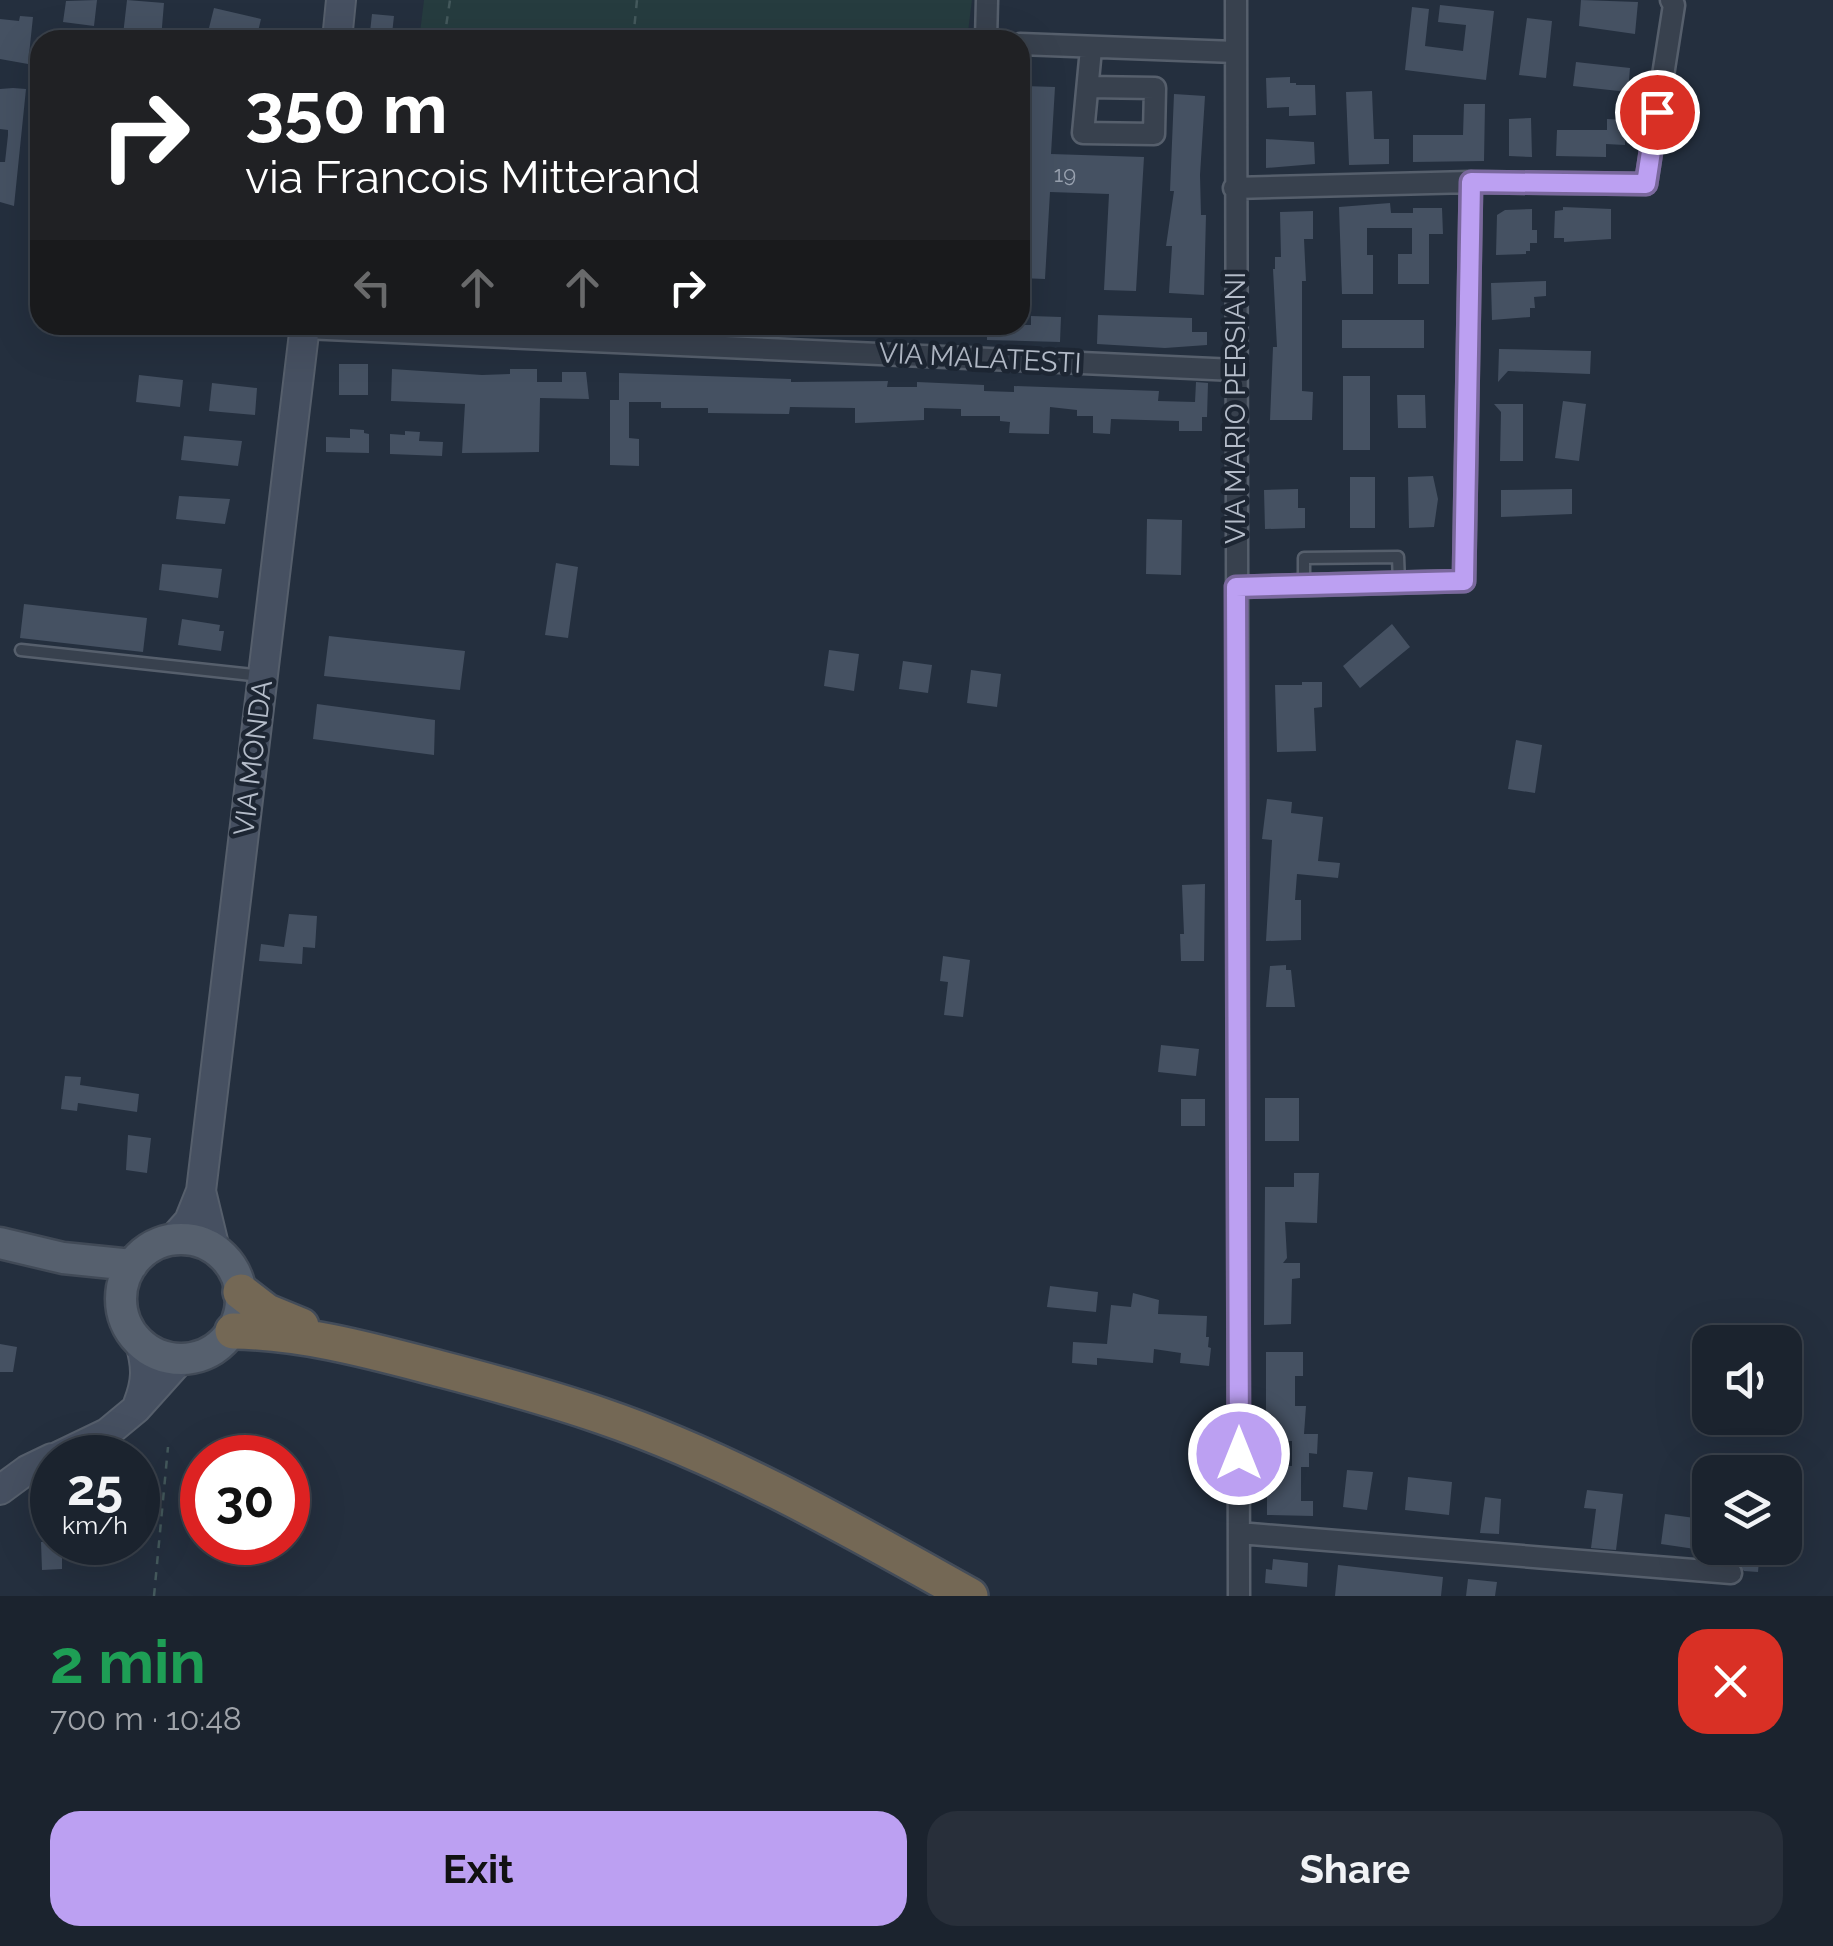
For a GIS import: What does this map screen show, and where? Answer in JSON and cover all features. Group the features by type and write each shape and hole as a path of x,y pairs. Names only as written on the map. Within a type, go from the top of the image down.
{"highway":[{"path":"242,1292 267,1312 339,1342 603,1416 738,1473 860,1534 970,1596"},
{"path":"233,1331 339,1342"}],"main road":[{"path":"337,30 341,0"},
{"name":"VIA MONDA","path":"173,1239 189,1221 201,1191 304,335"},
{"name":"VIA MONDA","path":"201,1191 216,1249"},
{"path":"173,1239 188,1239 216,1249 237,1275 242,1292 233,1331 219,1347 200,1357 180,1360 152,1352 129,1330 123,1314 121,1296 132,1265 143,1252 173,1239"},
{"path":"0,1243 62,1258 132,1265"},
{"path":"62,1258 121,1296"},
{"path":"136,1409 146,1384 147,1366 140,1343"},
{"path":"103,1435 136,1409 180,1360"},
{"path":"0,1490 30,1469"}],"street":[{"path":"986,30 987,0"},
{"name":"VIA MARIO PERSIANI","path":"1236,0 1239,1596"},
{"path":"1234,188 1471,182 1646,184 1674,5 1671,0"},
{"path":"1030,45 1236,52"},
{"path":"1088,87 1155,88 1154,134 1083,133 1091,48"},
{"path":"1236,587 1464,581 1471,182"},
{"name":"VIA MALATESTI","path":"478,335 1235,370"},
{"path":"1239,1533 1731,1573"}],"lane":[{"path":"20,650 263,676"}],"path":[{"path":"446,30 450,0"},
{"path":"634,30 637,0"},
{"path":"154,1596 168,1448"}],"green space":[{"path":"424,0 972,0 968,30 420,30"}],"building":[{"path":"97,0 94,26 63,22 66,1"},
{"path":"127,0 164,3 162,30 124,30"},
{"path":"1581,0 1638,2 1635,34 1579,26"},
{"path":"1440,5 1494,11 1486,80 1405,70 1412,7 1429,9 1425,46 1463,51 1466,25 1438,22"},
{"path":"214,8 261,19 258,30 208,30"},
{"path":"372,14 394,16 392,30 370,30"},
{"path":"20,16 33,17 28,64 0,59 0,19 19,21"},
{"path":"1527,18 1552,21 1546,78 1519,75"},
{"path":"1576,62 1630,68 1628,92 1573,86"},
{"path":"1290,77 1290,83 1296,85 1315,85 1316,115 1289,116 1289,107 1267,108 1266,78"},
{"path":"1030,86 1055,87 1051,154 1144,157 1136,291 1104,290 1109,194 1050,192 1045,279 1030,278"},
{"path":"0,89 26,89 14,206 0,202 0,162 5,162 8,130 0,129"},
{"path":"1372,91 1374,139 1389,139 1389,164 1349,165 1346,92"},
{"path":"1174,94 1205,96 1200,175 1201,215 1206,215 1204,295 1169,293 1172,246 1166,246 1174,191 1170,191"},
{"path":"1464,104 1485,104 1484,161 1413,162 1413,135 1463,135"},
{"path":"1531,118 1532,157 1509,156 1509,119"},
{"path":"1607,119 1625,120 1625,145 1606,144 1606,157 1556,156 1557,130 1607,130"},
{"path":"1266,139 1314,142 1315,164 1266,168"},
{"path":"1390,203 1391,213 1442,208 1443,234 1429,234 1429,284 1398,284 1398,254 1412,254 1412,228 1367,228 1367,255 1373,255 1373,294 1342,294 1339,207"},
{"path":"1563,207 1611,209 1611,239 1564,242 1564,238 1554,238 1555,211"},
{"path":"1532,209 1532,230 1537,230 1537,243 1530,243 1526,254 1496,255 1497,215 1505,210"},
{"path":"1313,211 1313,239 1304,239 1306,281 1302,281 1302,391 1313,392 1312,420 1270,420 1273,347 1277,347 1273,269 1275,257 1281,257 1280,212"},
{"path":"1546,281 1546,296 1534,297 1535,308 1530,308 1530,317 1492,320 1491,283"},
{"path":"1098,315 1192,318 1192,332 1207,332 1207,345 1165,348 1097,344"},
{"path":"1031,316 1061,317 1060,342 987,340 987,335 1030,335"},
{"path":"1342,320 1424,320 1424,348 1342,348"},
{"path":"1499,349 1591,351 1590,374 1508,371 1498,382"},
{"path":"339,364 368,364 368,395 339,395"},
{"path":"392,369 482,375 537,369 537,382 562,382 562,372 586,372 589,399 540,398 539,452 462,453 465,404 391,401"},
{"path":"619,373 791,382 888,381 887,387 917,387 917,382 984,385 984,391 1014,392 1014,386 1159,391 1158,401 1195,402 1196,382 1208,383 1207,417 1202,417 1202,431 1179,431 1179,421 1111,419 1110,434 1093,433 1093,416 1077,416 1077,410 1050,407 1049,434 1009,433 1010,422 1000,421 1000,416 961,416 961,409 924,408 924,420 855,423 855,408 790,407 789,414 708,413 708,408 661,408 661,402 629,402 629,438 639,439 639,466 610,465 610,400 619,400"},
{"path":"139,375 183,380 180,407 136,402"},
{"path":"1343,376 1370,376 1370,450 1343,450"},
{"path":"212,383 257,388 255,415 209,411"},
{"path":"1397,395 1425,395 1426,428 1398,428"},
{"path":"1563,401 1586,404 1579,461 1555,458"},
{"path":"1494,404 1523,404 1523,461 1500,461 1501,412"},
{"path":"350,429 369,434 369,453 326,452 326,437 350,438"},
{"path":"405,431 420,432 419,441 443,442 442,456 390,454 390,434 405,435"},
{"path":"184,436 242,441 238,466 181,460"},
{"path":"1433,476 1438,499 1434,527 1409,528 1408,477"},
{"path":"1350,477 1375,477 1375,528 1350,528"},
{"path":"1298,489 1298,508 1305,508 1305,528 1265,529 1264,490"},
{"path":"1572,489 1572,514 1501,517 1501,490"},
{"path":"179,496 230,499 225,524 176,519"},
{"path":"1147,519 1182,520 1181,575 1146,574"},
{"path":"556,563 578,567 568,638 545,635"},
{"path":"162,564 222,569 218,598 159,590"},
{"path":"24,604 147,618 143,652 20,638"},
{"path":"182,619 220,625 219,631 224,631 221,651 178,645"},
{"path":"1392,624 1410,647 1360,688 1343,666"},
{"path":"329,636 465,651 460,690 324,676"},
{"path":"829,650 859,654 854,691 824,686"},
{"path":"903,661 932,665 928,693 899,689"},
{"path":"971,670 1001,674 997,707 967,703"},
{"path":"1322,682 1322,707 1314,708 1316,751 1277,752 1275,685"},
{"path":"317,704 435,720 434,755 313,739"},
{"path":"1516,740 1542,745 1535,793 1508,789"},
{"path":"1267,799 1292,802 1291,813 1323,817 1318,861 1340,863 1338,878 1297,874 1295,900 1301,900 1301,940 1266,941 1272,840 1262,839"},
{"path":"1205,884 1204,961 1181,961 1182,885"},
{"path":"289,914 317,916 315,948 303,947 302,964 259,961 261,944 284,947"},
{"path":"943,956 970,960 963,1017 944,1015 948,982 940,981"},
{"path":"1286,965 1286,970 1291,970 1295,1007 1266,1007 1270,966"},
{"path":"1161,1045 1199,1049 1196,1076 1158,1072"},
{"path":"65,1076 81,1077 80,1085 139,1094 137,1112 78,1103 77,1111 61,1109"},
{"path":"1265,1098 1299,1098 1299,1141 1265,1141"},
{"path":"1181,1099 1205,1099 1205,1126 1181,1126"},
{"path":"128,1135 151,1138 147,1173 126,1170"},
{"path":"1294,1173 1319,1173 1317,1223 1285,1222 1287,1258 1283,1263 1300,1263 1300,1278 1292,1279 1291,1324 1264,1325 1265,1187 1294,1187"},
{"path":"1050,1286 1098,1292 1096,1312 1047,1307"},
{"path":"1133,1293 1159,1300 1158,1314 1207,1316 1209,1366 1180,1363 1181,1353 1154,1349 1153,1363 1097,1358 1097,1365 1072,1363 1073,1342 1107,1344 1111,1305 1131,1307"},
{"path":"0,1344 17,1347 13,1372 0,1372"},
{"path":"1266,1352 1303,1352 1303,1376 1295,1376 1295,1406 1306,1406 1304,1434 1318,1434 1317,1454 1309,1453 1309,1467 1301,1467 1301,1501 1313,1501 1313,1516 1267,1515 1267,1466 1292,1466 1292,1441 1266,1441"},
{"path":"1347,1470 1373,1472 1367,1510 1343,1507"},
{"path":"1408,1477 1452,1482 1449,1515 1405,1510"},
{"path":"1587,1490 1623,1494 1616,1550 1591,1548 1596,1509 1584,1508"},
{"path":"1485,1497 1501,1499 1499,1534 1480,1533"},
{"path":"1665,1514 1692,1518 1692,1549 1661,1544"},
{"path":"1273,1559 1308,1563 1307,1587 1265,1583 1266,1569 1272,1570"},
{"path":"42,1565 62,1565 62,1569 42,1570"},
{"path":"1338,1565 1443,1577 1441,1596 1335,1596"},
{"path":"1739,1565 1759,1565 1758,1572 1744,1571"},
{"path":"1468,1579 1497,1582 1495,1596 1466,1596"}],"route":[{"path":"1239,1454 1236,587 1464,581 1471,182 1646,184 1657,112"}]}
